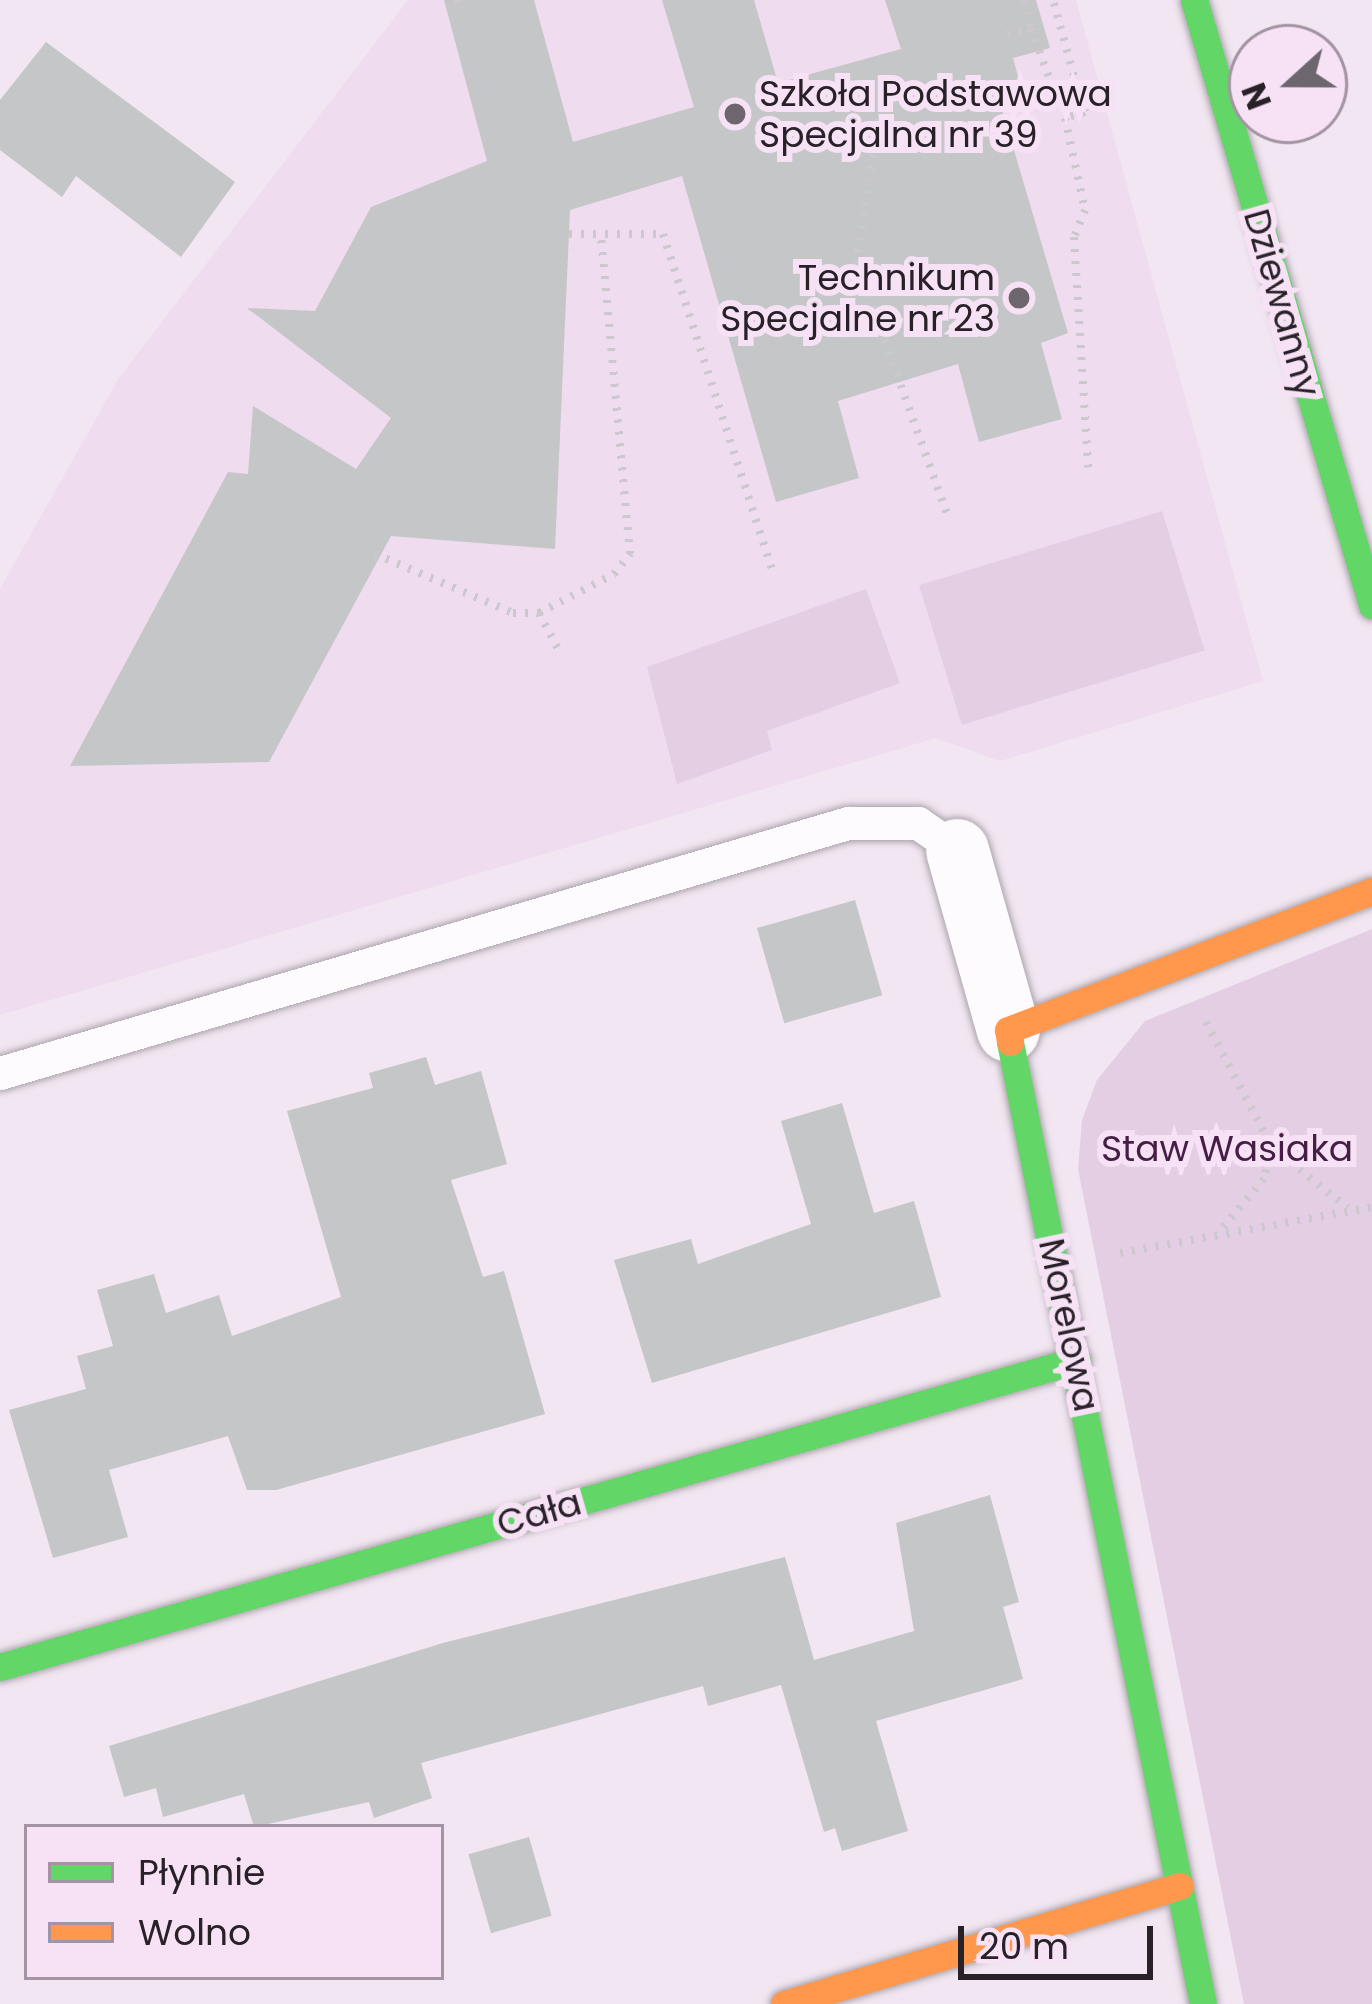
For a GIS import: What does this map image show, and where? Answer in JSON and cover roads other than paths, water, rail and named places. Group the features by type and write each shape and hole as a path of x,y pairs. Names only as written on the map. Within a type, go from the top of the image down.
{"street":[{"name":"Dziewanny","path":"1194,0 1372,605"},
{"path":"957,850 1008,1030 1372,891"},
{"name":"Morelowa","path":"1008,1030 1203,2004"},
{"name":"Cała","path":"0,1667 1077,1360"},
{"path":"784,2004 1180,1886"}],"lane":[{"path":"0,1073 848,823 918,823 957,850"}],"place":[{"name":"Szkoła Podstawowa Specjalna nr 39","path":"735,114"},
{"name":"Technikum Specjalne nr 23","path":"1019,298"}],"park label":[{"name":"Staw Wasiaka","path":"1227,1149"}]}
